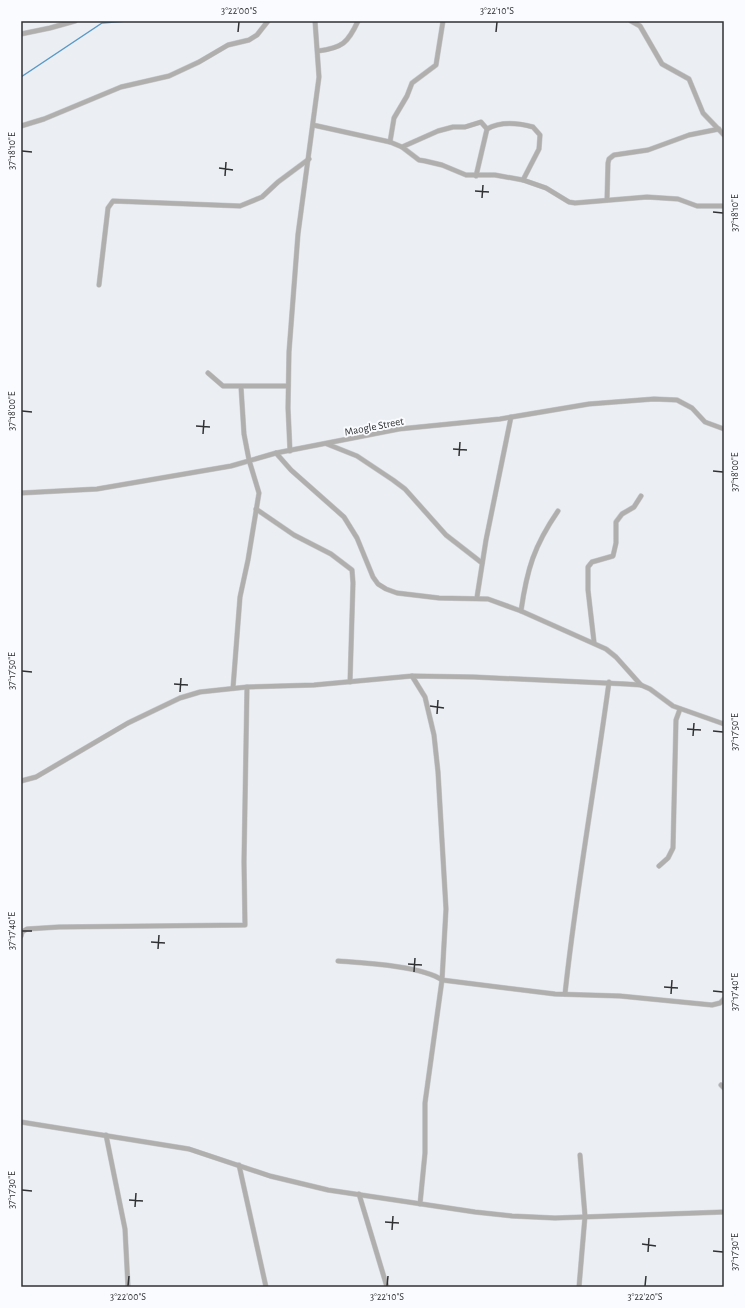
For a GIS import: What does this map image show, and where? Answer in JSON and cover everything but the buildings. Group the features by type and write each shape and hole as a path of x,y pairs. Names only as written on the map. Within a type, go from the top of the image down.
{"street":[{"path":"21,34 75,21"},
{"path":"21,126 44,119 121,87 170,76 199,62 228,45 249,40 257,35 268,21"},
{"path":"290,451 288,386 294,273 318,77 318,51 315,21"},
{"path":"318,51 342,46 349,39 358,21"},
{"path":"390,142 394,118 407,96 412,83 436,65 443,21"},
{"path":"631,21 640,26 662,64 689,79 703,113 724,135"},
{"path":"402,147 426,135 446,128 466,127 481,122 487,129"},
{"path":"476,176 487,129 492,126 509,123 533,127 539,132 539,150 524,180"},
{"path":"313,125 390,142 402,147 420,160 442,165 466,175 495,176 524,180 546,188 569,202 575,203 640,197 670,198 697,206 724,206"},
{"path":"607,200 608,163 609,159 614,155 648,150 689,136 719,129"},
{"path":"99,285 108,208 113,201 240,206 262,197 278,182 309,159"},
{"path":"208,373 223,386 288,386"},
{"path":"233,688 240,597 248,560 258,487 249,460 244,434 241,387"},
{"name":"Maogle Street","path":"21,493 97,489 165,476 230,466 276,453 399,429 510,417 589,404 670,399 684,402 705,422 724,430"},
{"path":"477,597 482,563 510,417"},
{"path":"327,444 357,456 405,489 446,535 482,563"},
{"path":"276,453 291,470 344,518 357,538 378,584 386,589 397,593 439,598 477,597 493,600 521,611 594,642 616,657 641,685 680,710 724,724"},
{"path":"594,642 588,590 588,567 592,562 613,556 616,543 616,522 622,514 634,507 641,496"},
{"path":"256,509 294,535 331,554 352,570 353,583 350,682"},
{"path":"521,611 530,563 544,531 558,511"},
{"path":"21,781 36,777 96,740 180,698 200,692 233,688 350,682 412,676 609,682 641,685"},
{"path":"412,676 425,697 434,735 438,772 446,909 442,980 425,1103 424,1152 420,1204"},
{"path":"565,994 573,926 597,772 609,682"},
{"path":"21,936 22,932 27,929 59,927 245,925 244,862 247,687"},
{"path":"660,866 668,858 673,848 676,720 680,710"},
{"path":"338,961 392,966 429,973 442,980 565,994 620,996 712,1005 720,1003 724,999"},
{"path":"21,1122 189,1149 294,1183 420,1204 512,1216 585,1216 724,1212"},
{"path":"106,1135 125,1228 128,1287"},
{"path":"579,1287 585,1216 580,1155"},
{"path":"239,1165 266,1287"},
{"path":"359,1194 386,1287"}],"waterway":[{"path":"21,77 102,23 127,21"}]}
